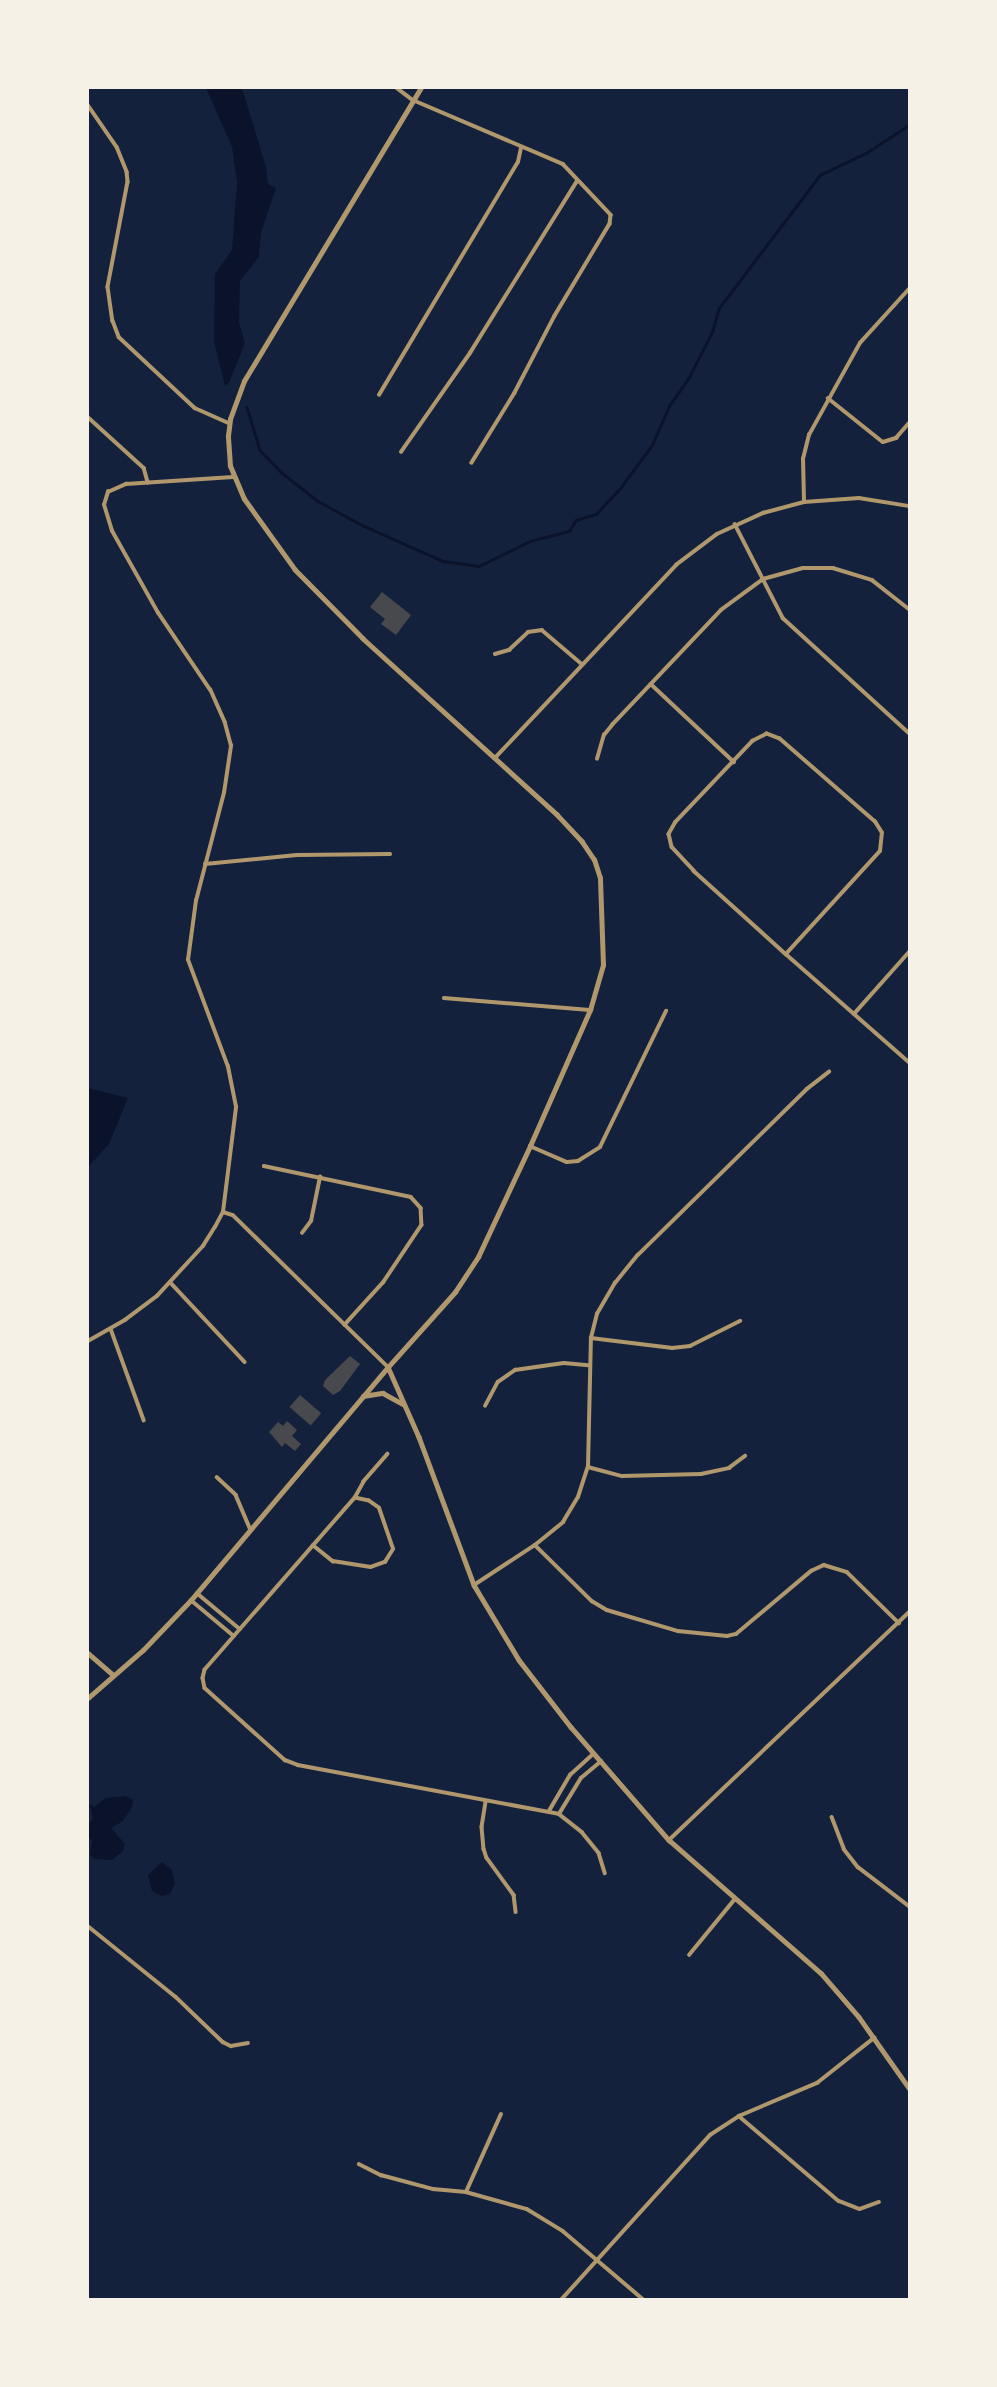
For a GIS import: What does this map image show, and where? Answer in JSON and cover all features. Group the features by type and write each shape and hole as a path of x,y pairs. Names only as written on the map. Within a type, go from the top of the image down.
{"street":[{"path":"397,88 413,100 563,164 611,215 610,224 555,316 515,393 472,463"},
{"path":"88,1698 143,1650 191,1600 468,1275 530,1146 590,1010 603,965 600,878 594,860 582,842 495,758 363,639 295,570 263,529 233,477 228,449 229,423 249,371 421,88"},
{"path":"88,105 117,147 128,182 108,287 113,321 128,347 195,408 229,423"},
{"path":"379,395 519,162 521,148"},
{"path":"401,452 470,353 577,181"},
{"path":"804,502 804,449 828,398 865,337 909,289"},
{"path":"828,398 883,442 896,438 909,423"},
{"path":"88,417 144,468 148,482"},
{"path":"88,1341 111,1329 172,1283 203,1247 223,1212 235,1128 234,1090 188,960 189,939 205,864 230,770 231,747 225,723 210,690 159,614 105,516 106,497 112,489 148,482 233,477"},
{"path":"495,758 676,565 736,524 804,502 859,498 909,506"},
{"path":"736,524 783,618 909,733"},
{"path":"597,759 604,735 651,684 721,610 763,579 803,568 832,568 873,580 909,609"},
{"path":"495,654 509,650 536,629 548,633 582,664"},
{"path":"651,684 734,762"},
{"path":"786,954 880,851 883,840 875,822 780,739 767,734 753,741 676,822 669,839 685,863 786,954 909,1062"},
{"path":"205,864 297,855 390,854"},
{"path":"854,1014 909,953"},
{"path":"444,998 590,1010"},
{"path":"530,1146 567,1162 588,1156 605,1139 666,1011"},
{"path":"474,1585 535,1545 562,1522 578,1497 587,1467 588,1365 591,1338 597,1314 615,1283 638,1255 807,1089 829,1072"},
{"path":"264,1166 411,1197 419,1205 423,1214 422,1225 384,1282 345,1325"},
{"path":"302,1233 311,1222 320,1177"},
{"path":"223,1212 233,1215 388,1367 408,1410 474,1585 519,1660 669,1840 821,1973 874,2038 909,2088"},
{"path":"172,1283 245,1362"},
{"path":"591,1338 690,1346 740,1321"},
{"path":"111,1329 144,1420"},
{"path":"485,1406 498,1382 515,1370 564,1363 588,1365"},
{"path":"362,1397 376,1393 390,1395 408,1410"},
{"path":"388,1454 364,1482 355,1499 205,1670 203,1684 209,1695 285,1760 486,1802 559,1814 582,1832 599,1853 605,1873"},
{"path":"587,1467 622,1476 701,1474 729,1468 745,1456"},
{"path":"217,1477 236,1495 250,1528"},
{"path":"313,1545 333,1561 371,1567 385,1562 393,1549 379,1508 369,1501 355,1499"},
{"path":"535,1545 592,1601 607,1611 678,1631 727,1636 736,1634 811,1571 824,1564 847,1572 899,1623"},
{"path":"197,1592 240,1629"},
{"path":"191,1600 234,1636"},
{"path":"669,1840 909,1612"},
{"path":"88,1653 113,1675"},
{"path":"549,1811 570,1775 594,1752"},
{"path":"559,1814 581,1778 601,1760"},
{"path":"486,1802 482,1827 484,1849 487,1858 514,1895 516,1912"},
{"path":"832,1817 844,1849 858,1867 909,1906"},
{"path":"689,1955 735,1899"},
{"path":"88,1926 176,1997 223,2042 231,2046 248,2043"},
{"path":"561,2300 710,2135 739,2116 817,2083 874,2038"},
{"path":"466,2192 501,2114"},
{"path":"739,2116 839,2201 860,2208 879,2202"},
{"path":"359,2164 381,2175 433,2189 466,2192 527,2209 563,2231 644,2300"}],"water":[{"path":"206,88 242,88 266,167 268,184 276,188 261,233 259,257 240,281 239,322 245,343 229,383 225,386 214,342 215,274 232,250 237,182 232,147"},
{"path":"88,1088 128,1098 109,1144 88,1167"},
{"path":"126,1796 133,1800 132,1807 123,1821 111,1828 125,1844 123,1851 112,1860 94,1859 90,1855 92,1841 88,1836 88,1824 93,1819 91,1810 105,1798"},
{"path":"162,1862 172,1870 175,1884 170,1894 162,1896 152,1891 148,1875"}],"building":[{"path":"382,592 411,615 396,635 381,624 385,619 370,607"},
{"path":"350,1356 360,1364 340,1391 333,1395 323,1386 325,1380"},
{"path":"300,1395 321,1413 311,1425 290,1407"},
{"path":"287,1421 297,1430 292,1436 301,1444 295,1451 285,1443 282,1447 269,1432 278,1422 283,1426"}],"waterway":[{"path":"247,407 260,450 281,472 318,501 362,525 443,561 479,566 530,541 569,531 576,520 596,514 621,487 652,445 669,406 688,379 712,332 719,308 820,175 866,153 909,125"},
{"path":"88,1805 93,1807"}]}
